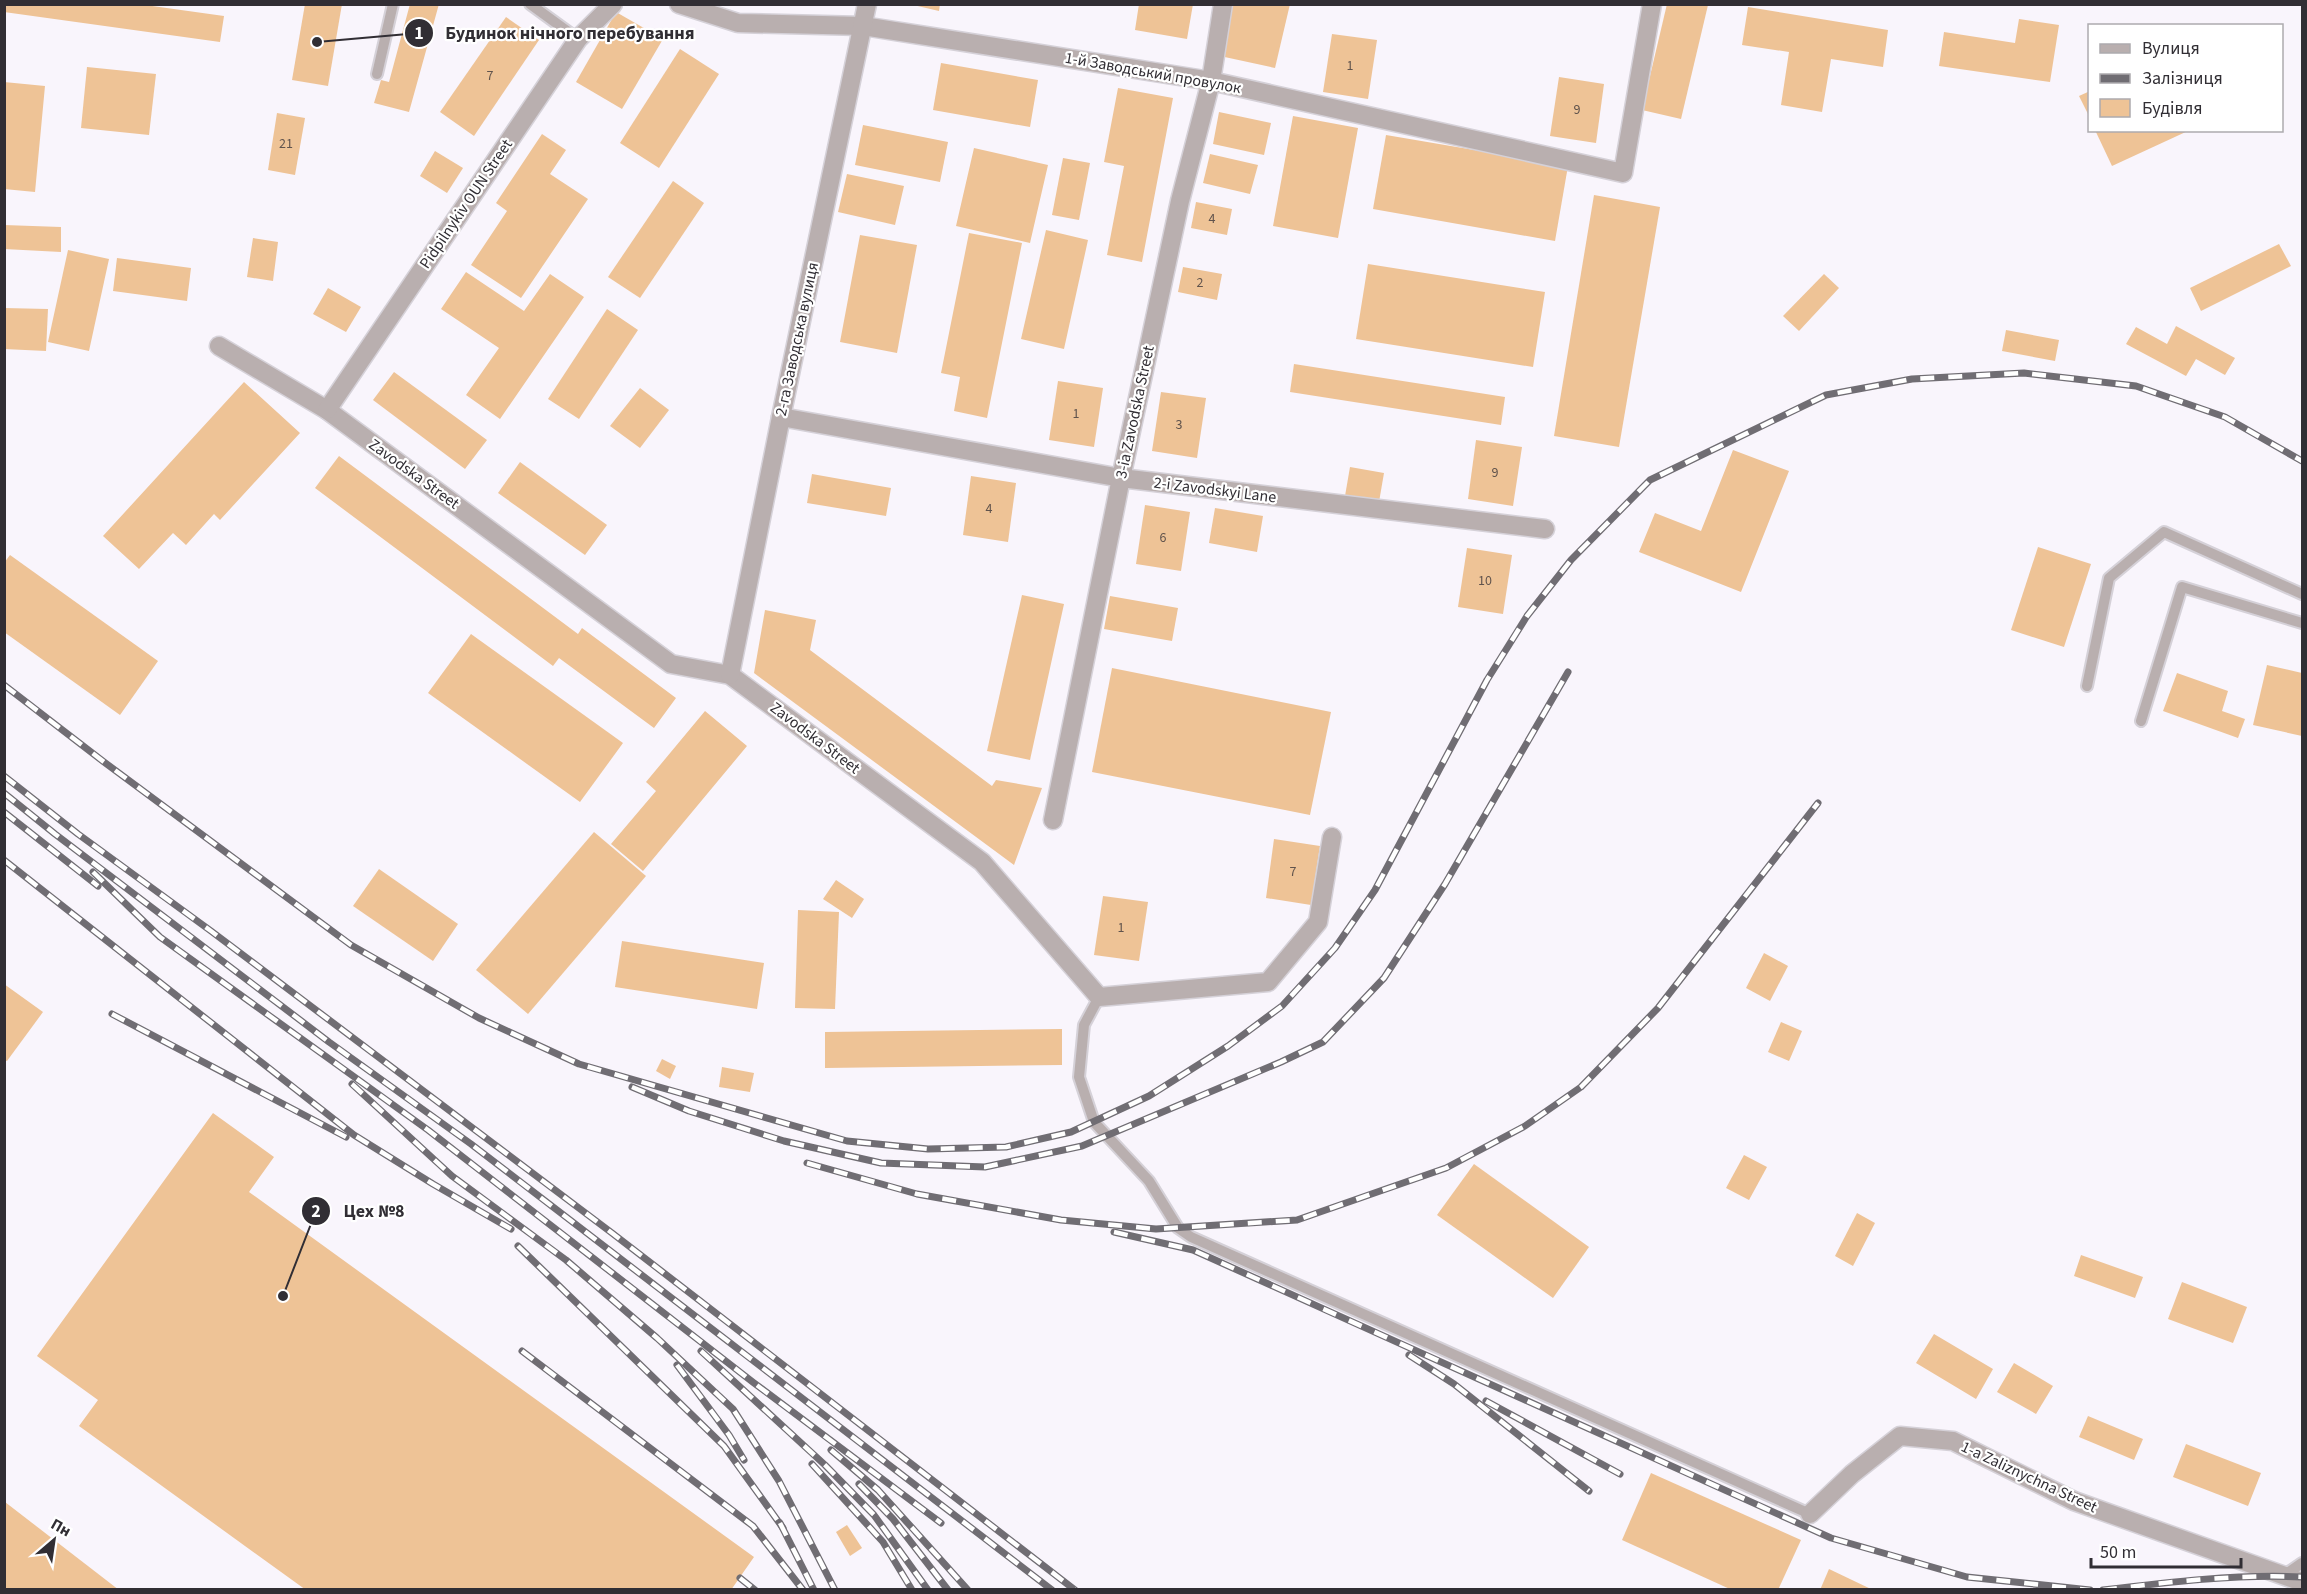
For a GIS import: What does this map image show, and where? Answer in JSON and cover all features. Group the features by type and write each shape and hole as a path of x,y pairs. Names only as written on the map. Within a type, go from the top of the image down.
{"street":[{"name":"Pidpilnykiv OUN Street","path":"327,410 578,39 613,4"},
{"name":"1-й Заводський провулок","path":"679,4 738,23 863,26 1211,81 1623,173 1652,4"},
{"name":"2-га Заводська вулиця","path":"730,675 867,4"},
{"name":"3-ia Zavodska Street","path":"1053,820 1121,478 1180,201 1211,81 1223,4"},
{"name":"Zavodska Street","path":"219,346 327,410 670,663 730,675 982,862 1099,997"},
{"name":"2-i Zavodskyi Lane","path":"781,417 1121,478 1545,530"},
{"path":"1099,997 1269,982 1318,922 1332,837"},
{"name":"1-a Zaliznychna Street","path":"1810,1515 1852,1474 1900,1436 1953,1441 2074,1501 2302,1582"}],"lane":[{"path":"377,74 393,4"},
{"path":"530,4 578,39"},
{"path":"2086,686 2109,578 2164,532 2302,594"},
{"path":"2141,721 2182,587 2302,623"},
{"path":"1099,997 1084,1025 1079,1077 1094,1122 1149,1181 1178,1228 1191,1237 1810,1515"},
{"path":"2283,1576 2302,1563"}],"building":[{"path":"4,4 138,4 224,16 220,42 4,12"},
{"path":"305,4 342,4 328,86 292,80"},
{"path":"410,4 439,4 409,112 374,103 381,80 389,82"},
{"path":"909,4 940,4 939,11"},
{"path":"1139,4 1193,4 1187,39 1135,30"},
{"path":"1232,4 1290,4 1275,68 1220,56"},
{"path":"1667,4 1708,5 1681,119 1642,110"},
{"path":"1748,7 1888,30 1883,67 1831,59 1822,112 1781,105 1789,52 1742,45"},
{"path":"616,12 663,39 622,109 576,82"},
{"path":"506,17 539,40 474,136 440,112"},
{"path":"2019,19 2059,25 2050,82 1939,66 1944,32 2015,43"},
{"path":"1332,34 1377,40 1368,99 1323,92"},
{"path":"680,49 719,74 659,168 620,143"},
{"path":"941,63 1038,80 1030,127 933,110"},
{"path":"87,67 156,74 149,135 81,128"},
{"path":"1559,77 1604,84 1596,143 1550,136"},
{"path":"4,82 45,86 35,192 4,189"},
{"path":"1118,88 1173,98 1142,262 1107,255 1124,166 1104,162"},
{"path":"2088,92 2088,114 2079,96"},
{"path":"1219,112 1271,123 1264,155 1213,144"},
{"path":"277,113 305,118 295,175 268,170"},
{"path":"1293,116 1358,128 1338,238 1273,226"},
{"path":"863,125 948,142 940,182 855,165"},
{"path":"2096,132 2186,132 2112,166"},
{"path":"542,134 566,150 550,174 588,199 521,298 471,265 507,211 496,203"},
{"path":"1386,135 1568,166 1555,241 1373,209"},
{"path":"974,148 1048,165 1030,243 956,226"},
{"path":"435,151 463,168 447,193 420,176"},
{"path":"1210,154 1258,165 1250,194 1203,183"},
{"path":"1063,158 1090,163 1079,220 1052,215"},
{"path":"847,174 904,186 895,225 838,212"},
{"path":"673,181 704,203 640,298 608,277"},
{"path":"1594,195 1660,207 1619,447 1554,436"},
{"path":"1196,202 1232,209 1227,235 1191,228"},
{"path":"4,225 61,227 61,252 4,249"},
{"path":"1046,230 1088,240 1064,349 1021,339"},
{"path":"969,233 1022,243 987,418 954,411 960,377 941,373"},
{"path":"860,235 917,245 897,353 840,342"},
{"path":"253,238 278,242 273,281 247,277"},
{"path":"2279,244 2291,266 2201,311 2190,288"},
{"path":"68,250 109,259 89,351 48,342"},
{"path":"117,258 191,268 187,301 113,291"},
{"path":"1368,264 1545,292 1533,367 1356,339"},
{"path":"1183,267 1222,274 1217,300 1178,292"},
{"path":"466,272 524,311 550,274 584,297 500,419 466,395 499,348 441,309"},
{"path":"1824,274 1839,288 1799,331 1783,316"},
{"path":"328,288 361,307 346,332 313,314"},
{"path":"4,308 48,309 46,351 4,349"},
{"path":"607,309 638,330 579,419 548,399"},
{"path":"2176,326 2235,358 2225,375 2196,359 2186,376 2126,344 2136,327 2167,344"},
{"path":"2006,330 2059,340 2055,361 2002,351"},
{"path":"1294,364 1505,397 1501,425 1290,392"},
{"path":"394,372 487,440 465,469 373,400"},
{"path":"1058,381 1103,388 1094,447 1049,440"},
{"path":"244,382 300,433 220,520 214,514 186,545 173,533 139,569 103,536"},
{"path":"640,388 669,410 640,448 610,426"},
{"path":"1161,392 1206,398 1197,458 1152,451"},
{"path":"1476,440 1522,447 1513,506 1468,499"},
{"path":"1733,450 1789,471 1741,592 1639,552 1655,513 1701,531"},
{"path":"339,456 578,634 582,628 676,698 654,728 559,658 553,666 315,488"},
{"path":"520,462 607,525 585,555 498,493"},
{"path":"1350,467 1384,473 1379,502 1345,496"},
{"path":"812,474 891,488 886,516 807,503"},
{"path":"971,476 1016,483 1008,542 963,535"},
{"path":"1145,505 1190,512 1181,571 1136,564"},
{"path":"1215,508 1263,516 1257,552 1209,543"},
{"path":"2038,547 2091,564 2064,647 2011,630"},
{"path":"1467,548 1512,555 1503,614 1458,607"},
{"path":"10,555 158,661 120,715 4,632 4,563"},
{"path":"1022,595 1064,604 1030,760 987,751"},
{"path":"1110,596 1178,608 1172,641 1104,629"},
{"path":"765,610 816,620 810,650 992,786 996,780 1042,788 1014,865 754,673"},
{"path":"471,634 623,743 580,802 428,693"},
{"path":"2267,665 2302,673 2302,736 2253,725"},
{"path":"1112,668 1331,712 1310,815 1092,772"},
{"path":"2177,673 2228,691 2222,711 2245,719 2238,738 2163,711"},
{"path":"705,711 747,746 643,871 611,844 656,791 646,782"},
{"path":"594,832 646,876 528,1014 476,970"},
{"path":"1274,839 1320,846 1311,905 1266,898"},
{"path":"379,869 458,924 433,961 353,906"},
{"path":"836,880 864,899 852,918 823,899"},
{"path":"1103,896 1148,902 1139,961 1094,955"},
{"path":"798,910 839,912 835,1009 795,1008"},
{"path":"622,941 764,963 757,1009 615,987"},
{"path":"1764,953 1788,966 1770,1001 1746,988"},
{"path":"4,984 43,1012 7,1061 4,1060"},
{"path":"1781,1022 1802,1031 1789,1061 1768,1052"},
{"path":"1062,1029 1062,1065 825,1068 825,1032"},
{"path":"662,1059 676,1066 670,1079 656,1071"},
{"path":"722,1067 754,1073 750,1092 719,1087"},
{"path":"213,1113 274,1157 249,1192 754,1557 731,1590 306,1590 79,1426 98,1400 37,1356"},
{"path":"1744,1155 1767,1167 1749,1200 1726,1188"},
{"path":"1474,1164 1589,1247 1553,1298 1437,1215"},
{"path":"1857,1213 1875,1223 1853,1266 1835,1256"},
{"path":"2081,1255 2143,1277 2135,1298 2074,1276"},
{"path":"2182,1282 2247,1307 2233,1343 2168,1319"},
{"path":"1934,1334 1993,1369 1976,1399 1916,1363"},
{"path":"2014,1363 2053,1386 2036,1414 1997,1392"},
{"path":"2088,1416 2143,1439 2134,1460 2079,1437"},
{"path":"2186,1444 2261,1473 2248,1506 2173,1477"},
{"path":"1651,1473 1801,1540 1778,1590 1732,1590 1622,1540"},
{"path":"5,1502 119,1590 5,1590"},
{"path":"847,1525 862,1548 850,1556 836,1532"},
{"path":"1829,1569 1873,1590 1820,1590"}],"railway":[{"path":"4,685 351,945 479,1018 579,1064 847,1141 928,1149 1006,1147 1071,1132 1149,1096 1228,1046 1282,1006 1335,948 1375,890 1487,680 1527,616 1571,560 1650,480 1826,395 1912,379 2024,373 2136,386 2225,417 2302,461"},
{"path":"632,1087 689,1111 784,1141 881,1163 985,1167 1082,1146 1281,1062 1323,1042 1384,978 1445,884 1568,672"},
{"path":"4,776 78,834 211,931 612,1233 1075,1590"},
{"path":"4,793 329,1042 471,1144 1052,1590"},
{"path":"807,1163 917,1194 1061,1220 1156,1229 1297,1220 1446,1168 1525,1126 1581,1087 1658,1008 1818,803"},
{"path":"4,812 98,886"},
{"path":"4,860 354,1135 511,1229"},
{"path":"93,872 160,937 428,1130 754,1383 941,1523"},
{"path":"112,1014 346,1137"},
{"path":"352,1084 452,1176 566,1260 657,1338 733,1409 779,1481 835,1590"},
{"path":"1114,1232 1193,1250 1831,1538 1967,1577 2090,1590"},
{"path":"518,1246 724,1446 783,1528"},
{"path":"522,1351 753,1526 803,1590"},
{"path":"701,1351 825,1465 874,1515 928,1590"},
{"path":"1409,1355 1454,1384 1589,1491"},
{"path":"677,1365 729,1435 744,1460"},
{"path":"1486,1401 1620,1474"},
{"path":"831,1450 878,1490 968,1590"},
{"path":"812,1464 883,1542 912,1590"},
{"path":"859,1484 893,1519 948,1590"},
{"path":"780,1523 814,1590"},
{"path":"2103,1590 2227,1578 2302,1577"},
{"path":"740,1578 755,1590"}],"place":[{"name":"Будинок нічного перебування","path":"317,42"},
{"name":"Цех №8","path":"283,1296"}]}
